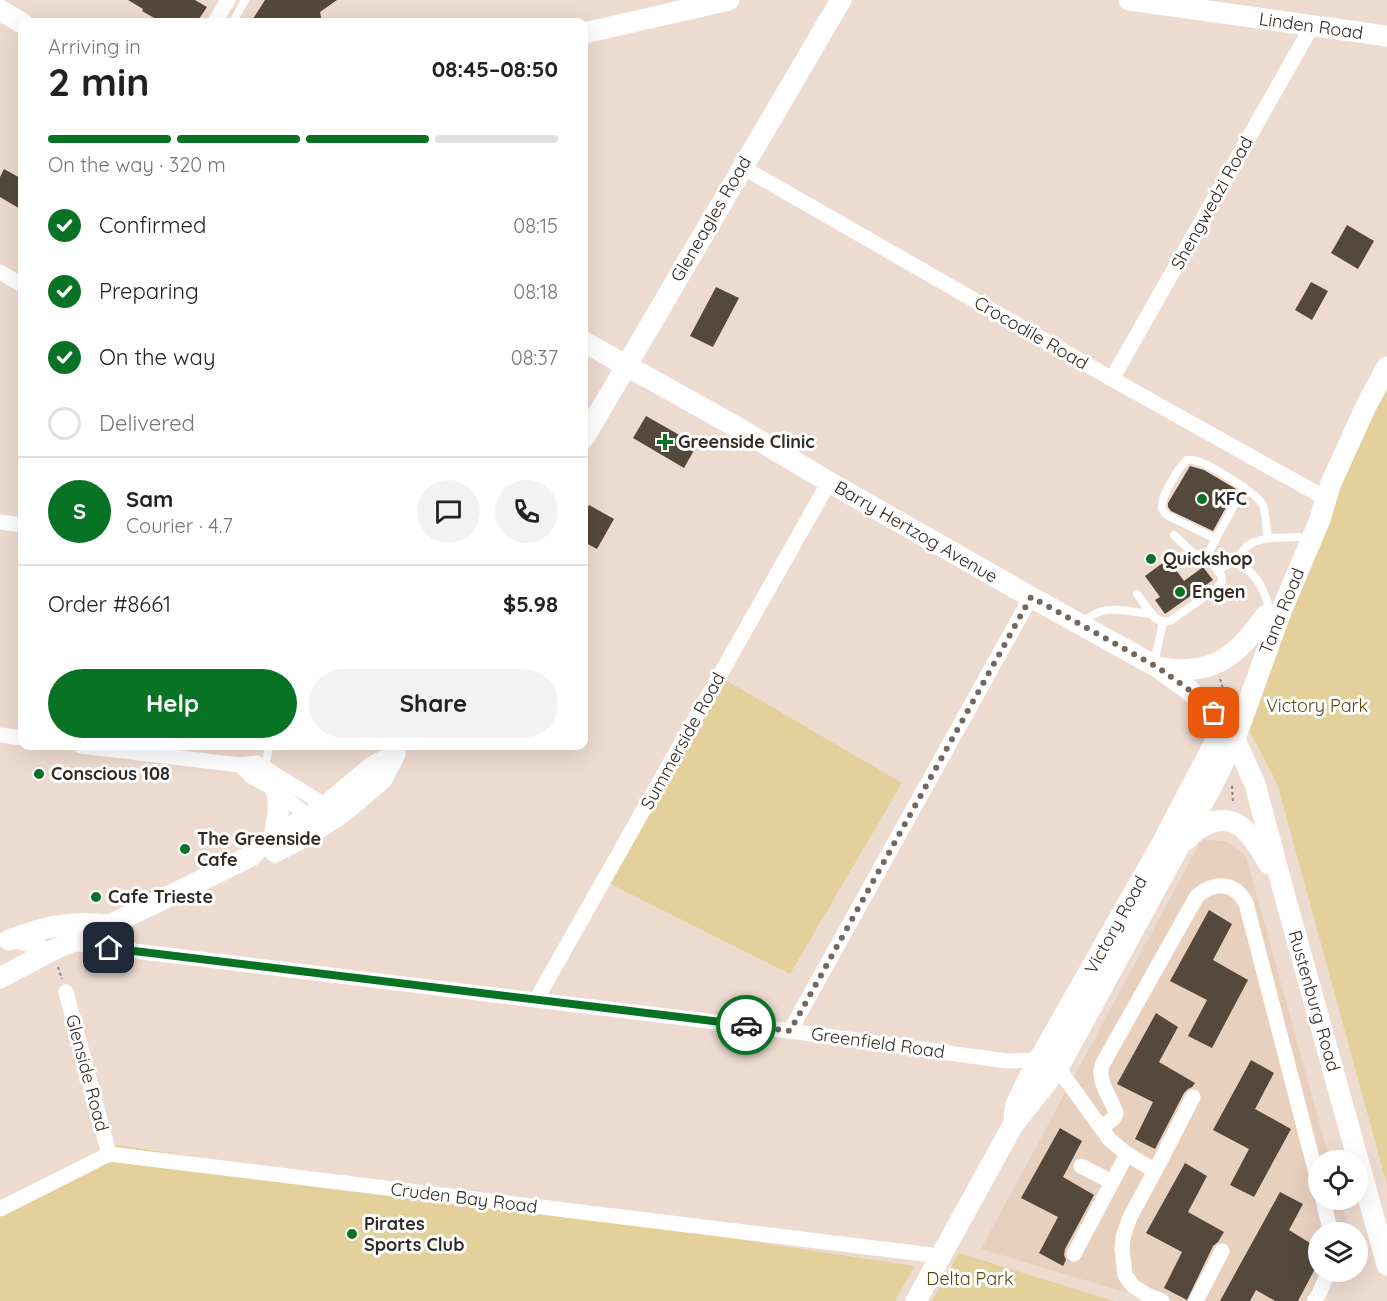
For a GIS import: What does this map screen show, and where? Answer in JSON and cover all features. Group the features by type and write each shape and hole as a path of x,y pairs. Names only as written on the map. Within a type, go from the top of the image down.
{"main road":[{"path":"588,32 729,0"},
{"name":"Gleneagles Road","path":"588,431 841,0"},
{"name":"Linden Road","path":"1129,0 1387,36"},
{"path":"0,10 18,21"},
{"name":"Barry Hertzog Avenue","path":"588,344 1155,666 1188,689 1207,706 1229,732"},
{"name":"Tana Road","path":"1229,732 1267,611 1299,537 1307,520 1326,493 1367,404 1387,367"},
{"name":"Tana Road","path":"1229,732 1263,660 1319,522 1326,493"},
{"path":"1155,666 1191,670 1218,662 1247,640 1267,611"},
{"name":"Victory Road","path":"916,1301 1014,1119 1177,852 1212,786 1229,732"},
{"name":"Victory Road","path":"1014,1119 1028,1079 1054,1060 1055,1049 1075,999 1160,847 1229,732"},
{"name":"Rustenburg Road","path":"1229,732 1244,757 1255,784 1387,1266"},
{"path":"251,856 274,852 323,816 379,782 397,751"},
{"path":"274,837 279,803 276,790"},
{"path":"113,923 68,924 4,939 3,976 61,947 113,923 251,856 274,837 323,816"},
{"path":"1177,852 1201,827 1216,821 1230,822 1240,826 1253,839 1281,882"},
{"path":"113,923 118,944 128,950"}],"street":[{"path":"217,18 228,0"},
{"name":"Shengwedzi Road","path":"1113,379 1312,26"},
{"name":"Crocodile Road","path":"742,167 1113,379 1326,493"},
{"path":"0,272 18,283"},
{"name":"Summerside Road","path":"536,1000 829,482"},
{"path":"0,522 18,524"},
{"path":"790,1031 1031,597"},
{"path":"0,735 18,737"},
{"path":"114,750 240,765 257,763 323,816"},
{"path":"240,765 251,776 323,816"},
{"path":"1101,1128 1114,1118 1116,1113 1102,1080 1100,1073 1102,1065 1197,896 1206,888 1226,886 1241,894 1246,903 1310,1150"},
{"name":"Greenfield Road","path":"4,939 61,947 128,950 1049,1064"},
{"name":"Glenside Road","path":"66,992 109,1154"},
{"path":"1007,1060 1022,1070 1028,1079"},
{"path":"1049,1064 1110,1140 1127,1154 1155,1171"},
{"path":"1162,1301 1133,1286 1125,1275 1123,1237 1130,1217 1193,1097"},
{"path":"0,1209 109,1154"},
{"name":"Cruden Bay Road","path":"109,1154 940,1256"},
{"path":"1074,1254 1127,1154"},
{"path":"1081,1166 1112,1182"},
{"path":"1196,1301 1222,1251"},
{"path":"1314,1301 1324,1282"}],"lane":[{"path":"235,18 245,0"},
{"path":"1216,538 1167,516 1161,507 1178,469 1187,460 1202,462 1244,487 1262,504 1268,538"},
{"path":"1206,557 1244,487"},
{"path":"1137,594 1158,620 1170,621 1215,589 1221,582 1218,570 1211,561 1193,553 1174,535"},
{"path":"1218,570 1234,561 1247,546 1260,540 1299,537"},
{"path":"1234,561 1245,567 1261,584 1266,594 1267,611"},
{"path":"1078,624 1104,610 1151,614"},
{"path":"1155,666 1163,622"},
{"path":"265,768 268,750"}],"path":[{"path":"1232,780 1233,813"},
{"path":"61,947 66,992"}],"shaded area":[{"path":"1202,839 1228,842 1246,856 1327,1150 1308,1150 1308,1210 1344,1210 1347,1222 1308,1222 1308,1282 1322,1282 1308,1301 1154,1301 981,1249"}],"green space":[{"name":"Victory Park","path":"1387,390 1387,1185 1277,783 1239,711 1323,507"},
{"path":"722,678 902,783 790,974 603,880"},
{"name":"Pirates Sports Club","path":"110,1144 914,1266 895,1301 0,1301 0,1202"},
{"name":"Delta Park","path":"959,1253 1114,1301 932,1301"}],"building":[{"path":"128,0 195,0 207,7 200,18 154,18 142,11 143,9"},
{"path":"265,0 337,0 320,12 321,18 254,18"},
{"path":"4,169 18,177 18,208 0,197 0,177"},
{"path":"1347,225 1374,241 1358,269 1331,253"},
{"path":"1311,282 1328,291 1312,320 1295,310"},
{"path":"716,287 739,298 713,347 690,336"},
{"name":"Greenside Clinic","path":"646,416 697,445 684,468 633,438"},
{"name":"KFC","path":"1190,466 1204,470 1236,489 1213,531 1171,511 1168,507 1168,503"},
{"path":"589,505 614,519 597,549 588,544"},
{"path":"1168,559 1184,581 1203,567 1213,580 1165,614 1155,600 1160,597 1145,576"},
{"path":"1209,910 1232,924 1213,960 1248,980 1212,1048 1188,1036 1207,1000 1170,981"},
{"path":"1156,1013 1178,1027 1159,1062 1195,1083 1184,1093 1155,1149 1135,1139 1153,1102 1117,1084"},
{"path":"1251,1060 1274,1073 1255,1109 1291,1129 1254,1197 1230,1185 1249,1149 1213,1130"},
{"path":"1060,1128 1082,1141 1063,1177 1094,1195 1065,1249 1066,1260 1063,1266 1039,1253 1058,1217 1021,1198"},
{"path":"1185,1163 1207,1176 1188,1212 1224,1232 1213,1246 1187,1300 1164,1288 1182,1252 1146,1233"},
{"path":"1280,1192 1303,1204 1289,1230 1308,1242 1308,1282 1298,1301 1275,1301 1256,1290 1250,1301 1220,1301"}],"way so far":[{"path":"746,1025 790,1031 1031,597 1157,667 1188,689 1214,713"}],"place":[{"name":"Greenside Clinic","path":"665,442"},
{"name":"KFC","path":"1202,499"},
{"name":"Quickshop","path":"1151,559"},
{"name":"Engen","path":"1180,592"},
{"name":"Conscious 108","path":"39,774"},
{"name":"The Greenside Cafe","path":"185,849"},
{"name":"Cafe Trieste","path":"96,897"},
{"name":"Pirates Sports Club","path":"352,1234"}],"route":[{"path":"109,948 746,1025"}]}
